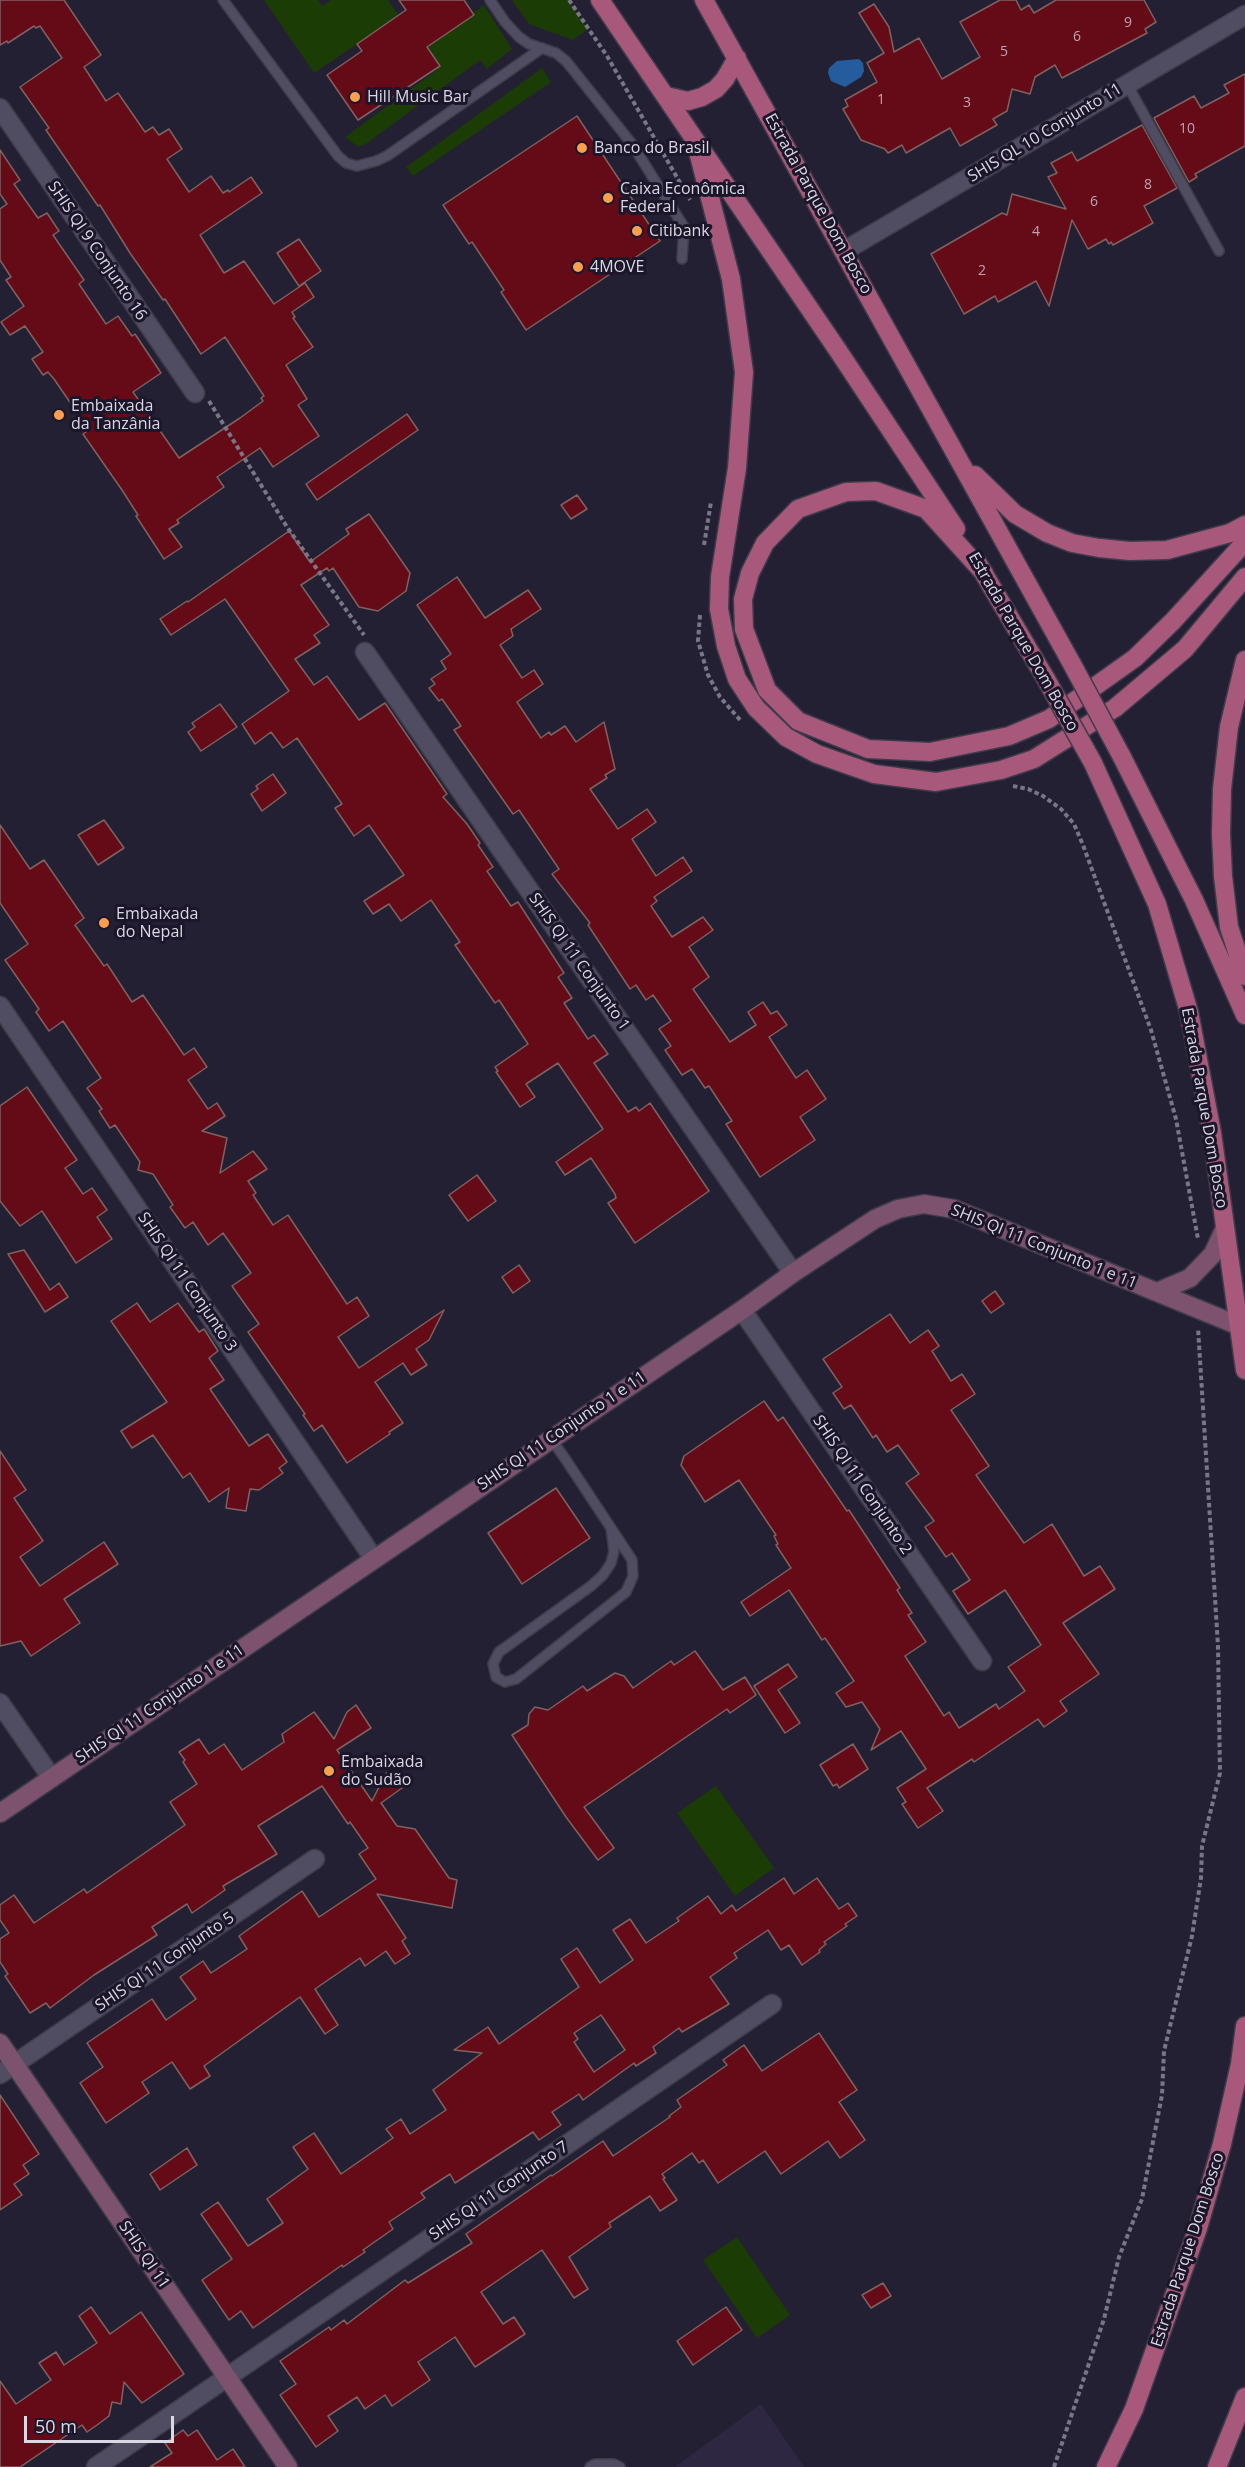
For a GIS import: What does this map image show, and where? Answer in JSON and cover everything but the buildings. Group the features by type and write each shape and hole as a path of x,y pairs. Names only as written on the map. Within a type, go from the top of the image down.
{"main road":[{"name":"Estrada Parque Dom Bosco","path":"600,0 839,352 984,573 1093,763 1157,904 1189,1012 1212,1133 1245,1370"},
{"name":"Estrada Parque Dom Bosco","path":"704,0 1122,757 1194,900 1245,1015"},
{"path":"666,96 688,101 716,90 737,58"},
{"path":"695,140 731,279 744,372 737,468 720,577 719,609 726,646 736,679 756,708 786,737 817,754 874,774 936,782 1001,771 1034,759 1115,708 1185,649 1245,577"},
{"path":"952,448 986,488 1015,514 1047,533 1072,543 1130,551 1167,550 1230,533 1245,525"},
{"path":"984,573 926,509 876,491 846,492 798,509 765,543 750,573 743,599 744,629 767,690 798,721 868,749 930,752 1009,736 1048,719 1135,658 1173,621 1245,542"},
{"path":"1245,660 1229,727 1222,789 1221,834 1229,927 1245,976"},
{"name":"Estrada Parque Dom Bosco","path":"1107,2467 1134,2409 1198,2228 1222,2144 1240,2064 1245,2026"},
{"path":"1217,2467 1245,2397"}],"street":[{"name":"SHIS QL 10 Conjunto 11","path":"844,251 1245,15"},
{"name":"SHIS QI 9 Conjunto 16","path":"0,108 194,391"},
{"name":"SHIS QI 11 Conjunto 1","path":"368,655 793,1273"},
{"name":"SHIS QI 11 Conjunto 3","path":"0,1006 374,1559"},
{"name":"SHIS QI 11 Conjunto 1 e 11","path":"0,1813 742,1310 793,1273 875,1219 898,1209 924,1204 954,1209 1237,1325"},
{"name":"SHIS QI 11 Conjunto 1 e 11","path":"1157,1292 1190,1278 1202,1267 1213,1254 1225,1228"},
{"name":"SHIS QI 11 Conjunto 2","path":"742,1310 982,1661"},
{"path":"0,1703 51,1778"},
{"name":"SHIS QI 11 Conjunto 5","path":"8,2069 315,1859"},
{"name":"SHIS QI 11 Conjunto 7","path":"96,2467 772,2004"},
{"name":"SHIS QI 11","path":"0,2043 8,2069 288,2467"}],"lane":[{"path":"223,0 338,156 346,163 357,166 387,156 542,48"},
{"path":"490,0 519,37 555,53 566,61 632,144 684,227 682,259"},
{"path":"1127,84 1219,251"},
{"path":"551,1439 611,1528 632,1560 633,1576 626,1592 516,1679 504,1682 496,1677 493,1664 499,1652 603,1575 611,1563 614,1551 611,1528"},
{"path":"590,2467 595,2464 614,2464 620,2467"}],"path":[{"path":"570,0 658,142 695,210"},
{"path":"194,391 207,397 287,527 362,632 368,645 368,655"},
{"path":"704,546 712,493"},
{"path":"700,606 698,641 708,675 720,697 747,728"},
{"path":"1003,786 1028,789 1053,803 1074,824 1083,845 1151,1030 1176,1119 1190,1186 1202,1267"},
{"path":"1054,2467 1104,2319 1119,2257 1142,2199 1162,2095 1164,2051 1192,1936 1202,1878 1202,1846 1220,1773 1218,1646 1198,1326 1207,1312"}],"shaded area":[{"path":"761,2404 804,2467 675,2467"}],"green space":[{"path":"264,0 318,0 322,6 331,0 388,0 399,16 314,73"},
{"path":"512,0 568,0 588,29 573,40 529,24"},
{"path":"484,5 512,49 487,69 480,60 367,143 358,147 345,137 437,70 423,51"},
{"path":"542,68 551,82 413,176 406,167"},
{"path":"716,1786 774,1868 735,1896 677,1813"},
{"path":"737,2237 790,2315 757,2338 703,2260"}],"water":[{"path":"859,59 863,63 864,71 861,77 845,87 831,81 829,68 837,61"}],"place":[{"name":"Hill Music Bar","path":"355,97"},
{"name":"Banco do Brasil","path":"582,148"},
{"name":"Caixa Econômica Federal","path":"608,198"},
{"name":"Citibank","path":"637,231"},
{"name":"4MOVE","path":"578,267"},
{"name":"Embaixada da Tanzânia","path":"59,415"},
{"name":"Embaixada do Nepal","path":"104,923"},
{"name":"Embaixada do Sudão","path":"329,1771"}]}
